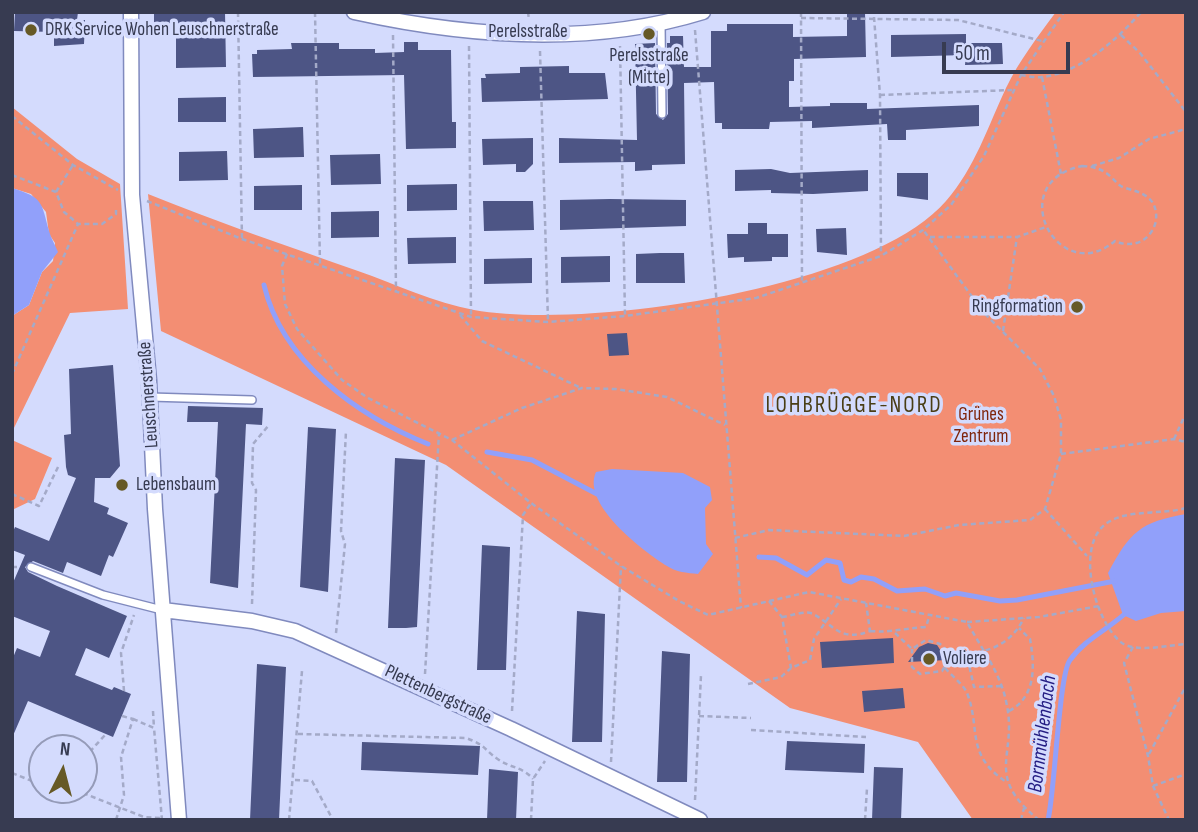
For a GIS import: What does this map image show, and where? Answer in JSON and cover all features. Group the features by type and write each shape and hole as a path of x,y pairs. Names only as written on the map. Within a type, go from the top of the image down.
{"street":[{"name":"Leuschnerstraße","path":"131,12 132,195 150,397 179,820"},
{"name":"Perelsstraße","path":"354,12 393,21 469,32 540,34 619,31 699,13"},
{"name":"Plettenbergstraße","path":"163,610 251,621 295,631 424,688 697,818"}],"lane":[{"path":"661,22 662,114"},
{"path":"150,397 252,400"},
{"path":"31,567 103,595 139,601 163,610"}],"path":[{"path":"237,12 243,239"},
{"path":"315,12 320,265"},
{"path":"800,12 802,284"},
{"path":"12,116 73,165 118,190 243,239 471,317 548,322 625,316 756,298 881,256 923,230 951,205 984,156 1012,90 1042,41 1064,12"},
{"path":"1021,75 1042,77 1073,67 1121,34 1141,12"},
{"path":"699,13 716,304 741,608"},
{"path":"874,17 880,95 881,256"},
{"path":"801,18 958,20 1042,41"},
{"path":"393,21 396,292"},
{"path":"619,31 625,316"},
{"path":"469,32 471,317"},
{"path":"540,34 548,322"},
{"path":"1121,34 1140,53 1186,112"},
{"path":"1042,77 1061,174"},
{"path":"880,95 1012,90"},
{"path":"1090,166 1106,172 1123,189 1136,189 1150,199 1157,214 1151,234 1137,244 1115,241 1102,250 1083,253 1064,247 1046,227 1042,215 1044,196 1061,174 1074,167 1090,166 1119,158 1149,139 1186,129"},
{"path":"56,192 73,165"},
{"path":"12,175 56,192 64,212 78,224 102,224 116,214 118,190"},
{"path":"12,374 78,224"},
{"path":"930,237 1017,237 1046,227"},
{"path":"735,538 769,530 904,536 959,525 1030,520 1045,509 1061,454 1061,420 1054,396 1040,369 984,313 923,230"},
{"path":"1003,331 1017,237"},
{"path":"287,254 282,266 285,304 297,329 342,380 368,398 452,440 531,503 621,566 708,615 809,592 967,622 1024,618 1100,606"},
{"path":"458,312 482,341 582,388"},
{"path":"452,440 522,408 582,388 616,389 667,397 725,425"},
{"path":"1174,439 1186,413"},
{"path":"251,621 256,490 252,483 253,444 269,425"},
{"path":"335,647 345,544 341,531 345,431"},
{"path":"424,688 439,433"},
{"path":"1061,454 1174,439 1186,442"},
{"path":"12,494 39,506 59,465"},
{"path":"511,729 523,515 531,503"},
{"path":"1186,508 1107,522 1096,533 1088,556 1103,620 1124,644 1133,647 1186,644"},
{"path":"1045,509 1088,556"},
{"path":"609,776 614,741 621,566"},
{"path":"748,684 781,677 791,668 810,660 814,639 841,598"},
{"path":"124,691 121,653 139,601"},
{"path":"769,601 782,617 791,668"},
{"path":"866,603 870,631"},
{"path":"782,617 804,612 814,614 824,625 859,636 870,631 895,633 905,628 926,627 930,614"},
{"path":"912,649 926,640 940,644 952,654 976,654 982,650 1001,647 1024,618"},
{"path":"967,622 997,672 1002,686 1007,712 1006,781"},
{"path":"1007,712 1018,706 1028,694 1032,677 1030,639 1018,628"},
{"path":"895,633 912,649 912,667 920,674 932,674 945,668 952,654"},
{"path":"1133,647 1124,663 1153,786 1170,820"},
{"path":"959,654 969,665 974,687"},
{"path":"945,668 966,691 979,752 996,775 1006,781 1024,808 1039,820"},
{"path":"289,820 291,786 295,780 302,671"},
{"path":"697,818 701,675"},
{"path":"966,691 974,687 1002,686"},
{"path":"1148,756 1186,686"},
{"path":"98,799 144,817 162,819 155,728 122,716"},
{"path":"699,716 751,718"},
{"path":"116,820 124,795 121,757 133,719"},
{"path":"751,730 866,737"},
{"path":"98,743 106,734"},
{"path":"298,734 466,737 483,744 499,760 526,771 533,779"},
{"path":"531,820 533,779 552,749"},
{"path":"1153,786 1186,774"},
{"path":"295,780 312,781 333,820"},
{"path":"864,820 867,788"},
{"path":"1021,820 1024,808"}],"green space":[{"name":"Grünes Zentrum","path":"1056,12 1186,12 1186,820 973,820 918,742 790,708 446,465 161,331 148,194 445,303 474,310 523,315 584,314 653,308 724,296 793,279 856,258 908,232 946,201 973,161 1017,68"},
{"path":"12,107 77,159 120,184 128,309 70,313 12,432 12,316 29,305 42,272 53,261 55,243 49,234 46,212 31,194 12,188"},
{"path":"12,440 52,458 35,499 12,510"}],"water":[{"path":"12,188 40,202 58,252 42,272 29,305 12,316"},
{"path":"612,469 683,473 710,487 712,500 705,508 706,544 713,554 698,574 674,570 656,559 630,538 606,512 597,498 594,485 596,472"},
{"path":"1186,514 1186,611 1161,613 1136,621 1123,615 1108,573 1116,559 1130,538 1147,525"}],"building":[{"name":"DRK Service Wohen Leuschnerstraße","path":"15,12 78,12 77,20 85,20 84,44 54,46 54,32 14,31"},
{"path":"225,12 226,67 176,68 176,29 154,30 154,14"},
{"path":"847,12 865,12 866,57 794,59 794,81 789,81 789,107 830,106 830,103 867,103 867,109 979,105 979,126 906,130 906,140 888,140 887,124 812,128 812,121 770,122 769,129 722,129 722,123 715,123 714,82 684,83 685,164 652,165 652,170 635,171 635,162 559,163 559,138 637,140 635,44 655,43 656,114 663,120 668,114 667,43 670,43 670,36 683,36 684,67 711,67 711,31 727,31 727,24 793,24 793,37 847,36"},
{"path":"966,34 966,43 1002,43 1003,64 965,65 966,55 891,57 891,35"},
{"path":"404,42 418,42 418,50 451,50 452,122 456,122 456,148 406,149 404,75 253,77 252,54 257,54 257,50 292,49 291,43 339,43 339,49 375,49 375,53 404,52"},
{"path":"569,66 569,73 605,73 608,99 482,102 481,78 486,78 485,74 520,73 520,67"},
{"path":"226,97 226,122 178,122 178,98"},
{"path":"303,127 304,157 254,158 253,129"},
{"path":"533,138 533,164 525,172 516,172 516,164 483,165 482,139"},
{"path":"227,151 228,180 179,181 179,152"},
{"path":"380,154 381,184 331,185 330,155"},
{"path":"771,169 790,173 868,170 868,191 813,194 771,193 771,190 735,191 735,170"},
{"path":"897,173 928,173 928,200 897,196"},
{"path":"457,184 457,210 407,211 407,185"},
{"path":"302,185 302,210 254,210 254,186"},
{"path":"560,200 686,200 686,226 560,230"},
{"path":"483,201 533,201 534,230 484,231"},
{"path":"379,211 379,237 331,238 331,212"},
{"path":"748,223 767,223 767,234 788,234 788,257 772,257 772,261 744,262 744,257 728,258 727,234 748,234"},
{"path":"846,228 847,255 817,252 816,229"},
{"path":"456,237 456,263 408,264 407,238"},
{"path":"684,253 685,283 636,283 636,254"},
{"path":"610,256 610,282 561,283 561,257"},
{"path":"532,258 532,283 484,284 484,259"},
{"path":"627,333 629,355 609,356 607,334"},
{"path":"113,365 120,466 110,478 95,478 94,502 109,508 107,514 128,523 113,557 109,555 101,576 67,562 63,573 33,561 25,567 28,572 57,586 127,616 109,658 86,648 75,675 112,690 114,687 131,694 113,737 28,701 12,738 12,660 17,648 40,657 50,631 12,616 12,585 25,555 12,550 12,534 15,527 49,541 76,478 68,475 66,467 64,435 71,434 69,369"},
{"path":"188,406 263,408 262,425 246,424 238,588 210,583 218,422 187,422"},
{"path":"308,427 336,429 328,592 300,587"},
{"path":"395,458 425,460 417,627 388,628"},
{"path":"482,545 510,547 506,670 477,670"},
{"path":"577,611 605,614 602,742 572,742"},
{"path":"893,638 894,663 822,668 820,642"},
{"name":"Voliere","path":"928,643 937,645 947,660 908,662 919,647"},
{"path":"662,651 690,654 687,782 657,782"},
{"path":"257,664 286,667 279,820 250,820"},
{"path":"903,688 905,708 864,712 862,691"},
{"path":"787,741 865,744 864,773 785,770"},
{"path":"362,742 480,746 478,775 361,770"},
{"path":"874,767 903,768 901,820 872,820"},
{"path":"489,769 518,772 516,820 487,820"}],"waterway":[{"name":"Bornmühlenbach","path":"264,285 273,313 287,338 305,362 326,383 375,418 428,444"},
{"name":"Bornmühlenbach","path":"487,452 532,460 597,494"},
{"name":"Bornmühlenbach","path":"759,557 776,558 807,575 826,560 840,563 844,580 851,582 861,577 874,579 897,591 925,589 945,596 956,593 1000,601 1115,581"},
{"name":"Bornmühlenbach","path":"1048,820 1066,670 1070,660 1083,646 1128,611"}],"place":[{"name":"DRK Service Wohen Leuschnerstraße","path":"31,30"},
{"name":"Perelsstraße (Mitte)","path":"649,34"},
{"name":"Ringformation","path":"1077,307"},
{"name":"Lebensbaum","path":"122,485"},
{"name":"Voliere","path":"929,659"}],"district":[{"name":"LOHBRÜGGE-NORD","path":"854,406"}]}
